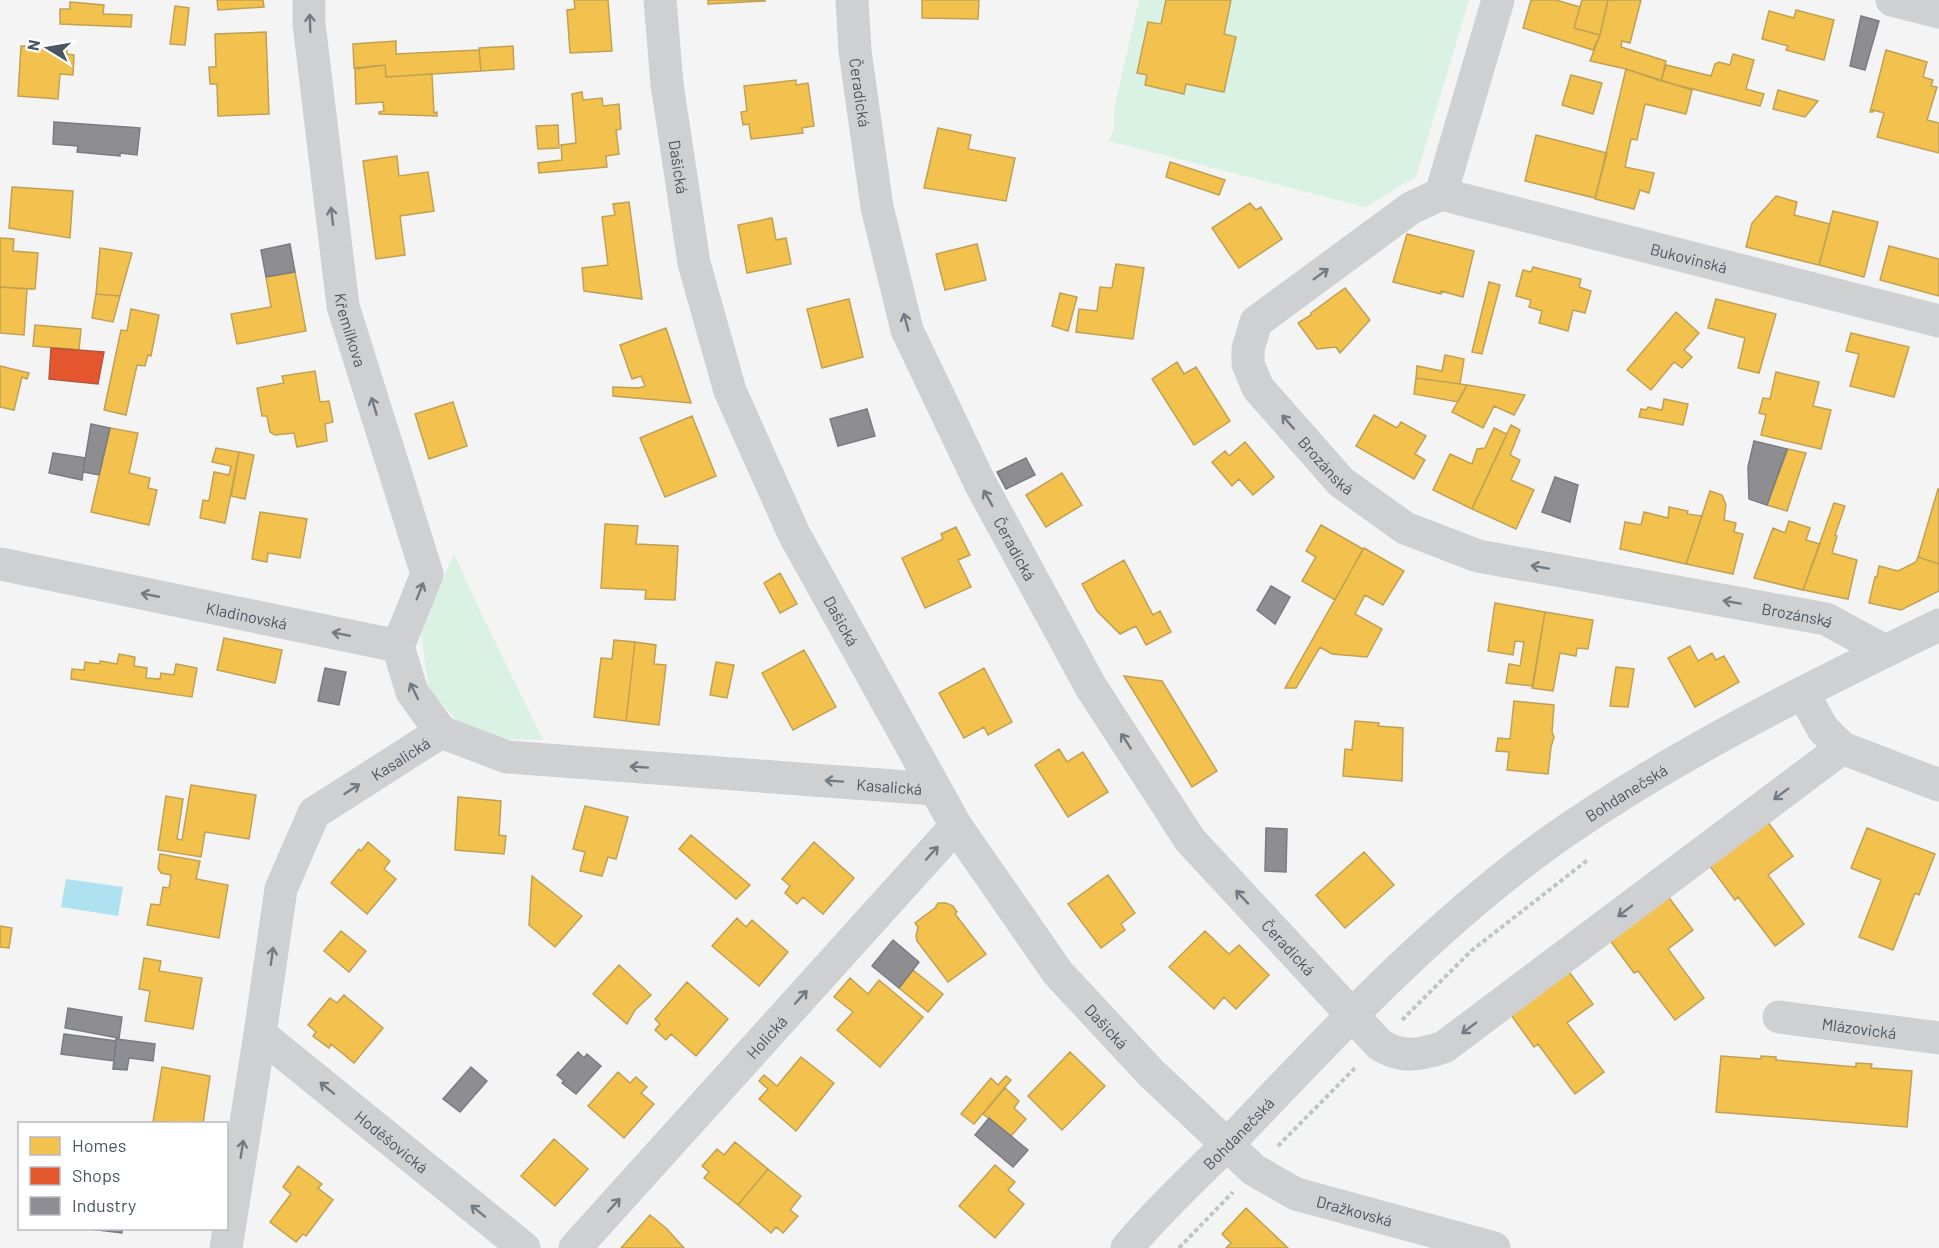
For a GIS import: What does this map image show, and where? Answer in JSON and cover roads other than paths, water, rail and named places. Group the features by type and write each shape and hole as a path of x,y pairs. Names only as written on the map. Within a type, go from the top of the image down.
{"street":[{"name":"Křemílkova","path":"309,0 309,24 343,306 427,574 398,645"},
{"name":"Dašická","path":"660,0 667,84 694,263 730,392 794,534 956,826 1058,973 1151,1073 1227,1146"},
{"name":"Čeradická","path":"852,0 855,51 877,207 907,330 981,484 1091,687 1190,840 1350,1016"},
{"path":"1440,194 1498,0"},
{"path":"1892,0 1939,12"},
{"name":"Bukovinská","path":"1440,194 1939,321"},
{"name":"Brozánská","path":"1440,194 1411,208 1256,322 1248,349 1248,364 1258,388 1341,482 1405,528 1478,556 1826,619 1886,651"},
{"name":"Kladinovská","path":"0,564 398,645"},
{"name":"Bohdanečská","path":"1127,1248 1350,1016 1462,912 1552,840 1644,779 1803,693 1939,625"},
{"path":"398,645 412,692 441,732"},
{"path":"1803,693 1823,729 1842,748 1939,785"},
{"name":"Kasalická","path":"226,1248 281,889 314,813 441,732 507,757 934,789"},
{"path":"1350,1016 1387,1050 1422,1055 1444,1047 1842,748"},
{"name":"Holická","path":"575,1248 956,826"},
{"name":"Mlázovická","path":"1779,1017 1939,1038"},
{"name":"Hoděšovická","path":"260,1034 524,1248"},
{"name":"Dražkovská","path":"1227,1146 1254,1170 1296,1194 1494,1248"}],"water":[{"path":"66,879 123,887 118,916 61,907"}]}
